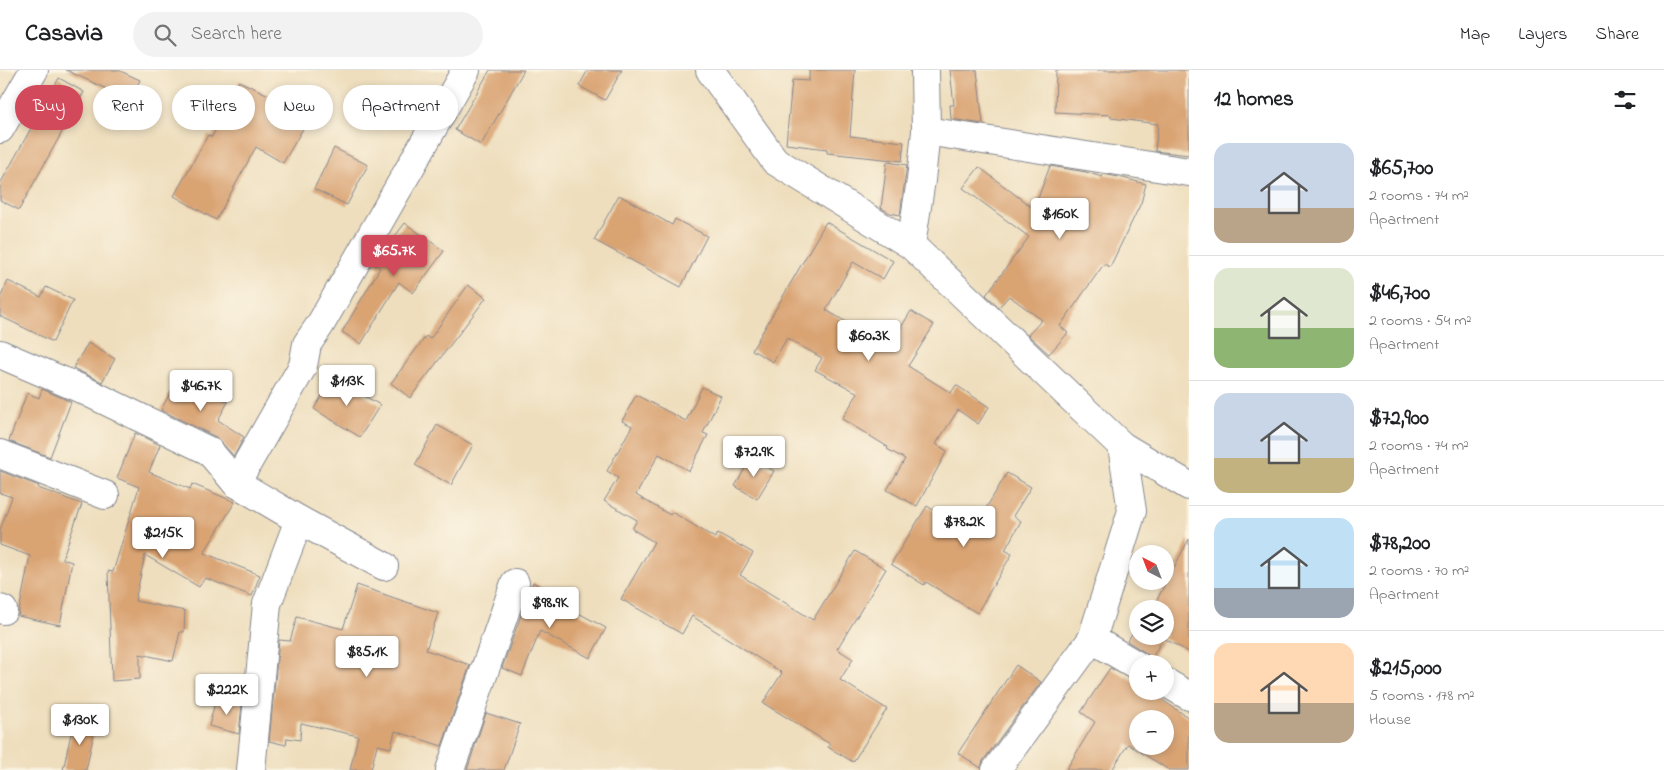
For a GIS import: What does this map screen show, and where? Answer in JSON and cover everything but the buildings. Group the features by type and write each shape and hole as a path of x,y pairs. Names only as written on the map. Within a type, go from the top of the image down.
{"street":[{"path":"0,129 34,70"},
{"path":"236,483 303,366 307,344 320,325 466,70"},
{"path":"710,70 775,162 911,245 1122,446 1189,486"},
{"path":"911,245 926,131 925,70"},
{"path":"926,131 1189,172"},
{"path":"0,354 79,388 209,451 236,483 384,566"},
{"path":"996,770 1092,639 1132,511 1122,446"},
{"path":"0,454 105,495"},
{"path":"252,770 267,604 299,520"},
{"path":"450,770 515,583"},
{"path":"1092,639 1129,661"},
{"path":"1174,687 1189,696"}]}
